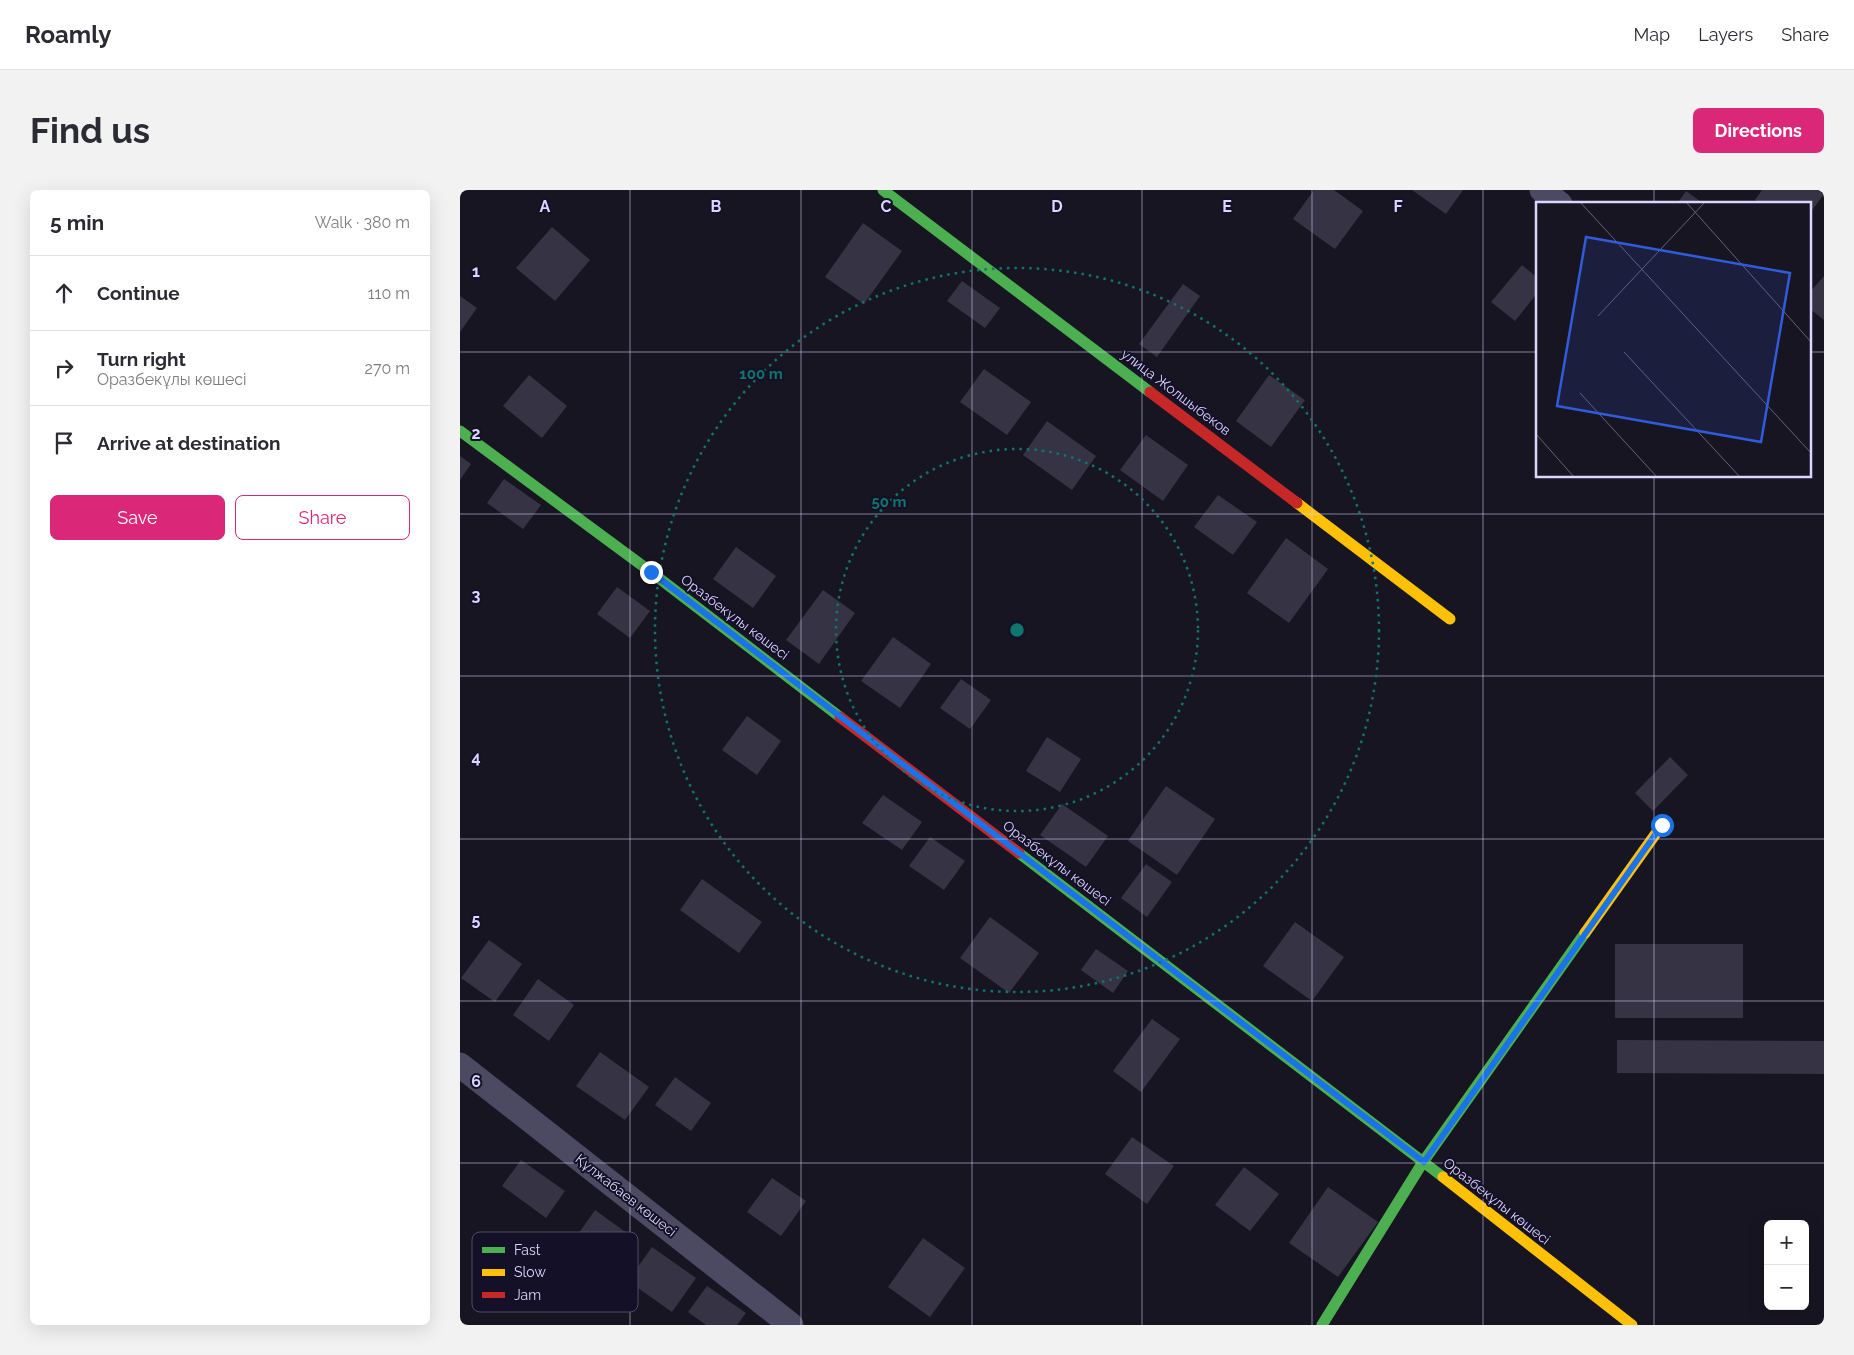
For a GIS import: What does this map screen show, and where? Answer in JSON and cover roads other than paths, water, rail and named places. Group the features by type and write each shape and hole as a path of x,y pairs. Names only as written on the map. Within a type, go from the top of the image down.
{"street":[{"name":"улица Жолшыбеков","path":"883,190 1450,619"},
{"path":"1542,190 1557,202"},
{"name":"Оразбекұлы көшесі","path":"460,431 651,572 1424,1162 1632,1325"},
{"path":"1322,1325 1424,1162 1662,825"},
{"name":"Құлжабаев көшесі","path":"460,1066 792,1325"}]}
